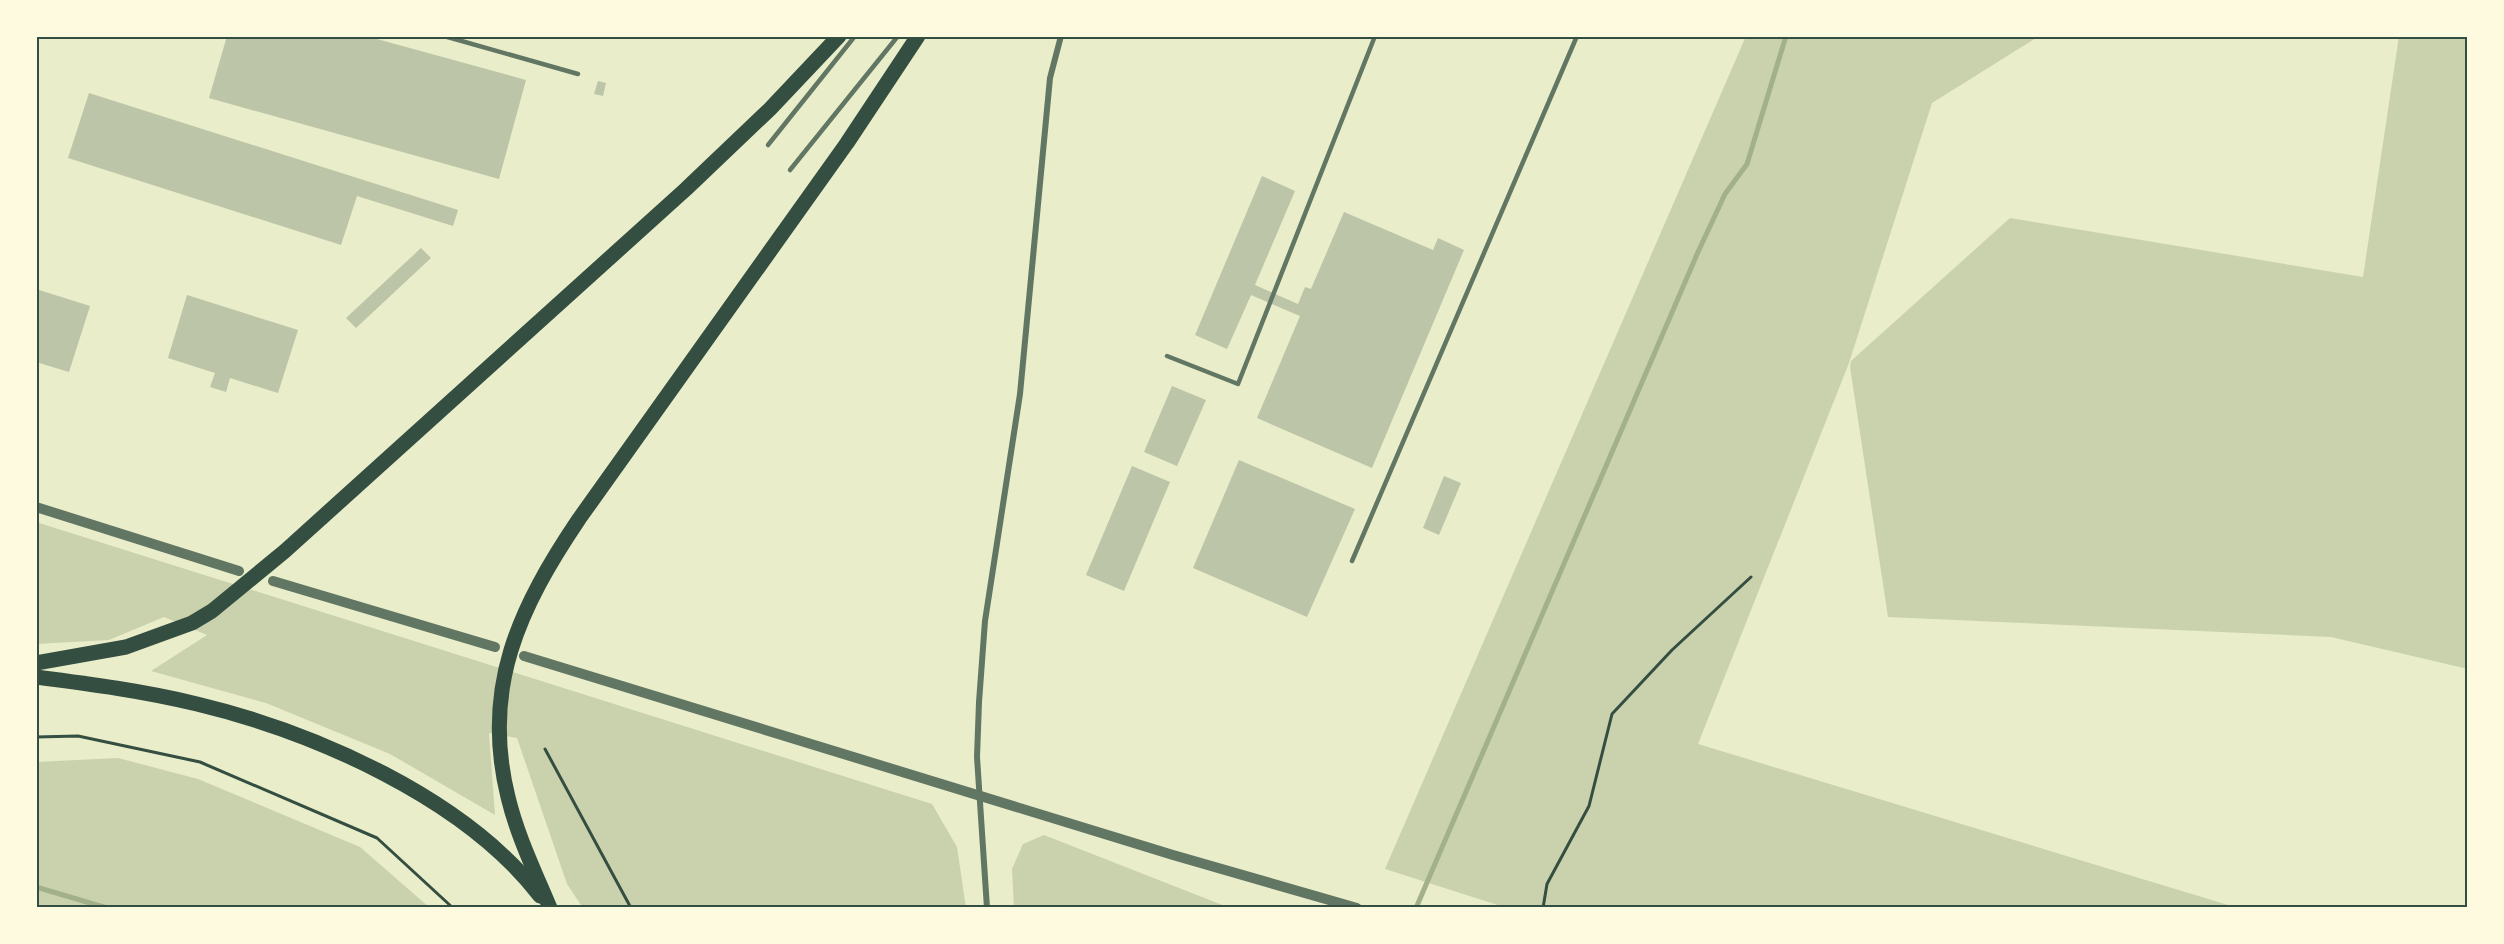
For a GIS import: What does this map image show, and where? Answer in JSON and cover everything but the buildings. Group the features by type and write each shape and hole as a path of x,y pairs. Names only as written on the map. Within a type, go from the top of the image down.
{"highway":[{"path":"36,663 126,647 192,623 212,611 285,551 728,150 839,36"},
{"path":"549,908 508,798 501,759 499,720 502,683 511,647 524,612 540,581 579,519 848,143 918,36"},
{"path":"36,677 114,687 198,704 280,729 359,762 431,801 464,824 496,849 526,878 549,908"}],"street":[{"path":"987,908 976,757 985,621 1020,394 1050,78 1061,36"},
{"path":"36,507 239,571"},
{"path":"273,581 495,647"},
{"path":"524,656 1173,855 1352,906"}],"lane":[{"path":"444,36 578,74"},
{"path":"768,145 855,36"},
{"path":"790,170 898,36"},
{"path":"1167,356 1238,384 1375,36"},
{"path":"1352,561 1577,36"}],"path":[{"path":"1543,908 1547,885 1589,806 1612,714 1672,650 1751,577"},
{"path":"36,737 78,736 200,762 377,838 453,908"},
{"path":"545,749 631,908"}],"green space":[{"path":"1746,36 2039,36 1932,103 1849,363 1698,744 2238,908 1507,908 1385,869"},
{"path":"2399,36 2468,36 2468,669 2331,637 1888,617 1850,367 1851,361 2010,218 2363,277"},
{"path":"36,522 932,804 957,847 966,908 583,908 567,884 517,738 489,733 495,815 390,754 266,703 151,671 207,635 164,617 109,640 36,644"},
{"path":"118,758 198,779 360,847 430,908 36,908 36,762"},
{"path":"1044,835 1230,908 1014,908 1012,869 1023,844"}],"waterway":[{"path":"1416,908 1698,252 1725,194 1747,164 1786,36"},
{"path":"36,887 107,908"}]}
